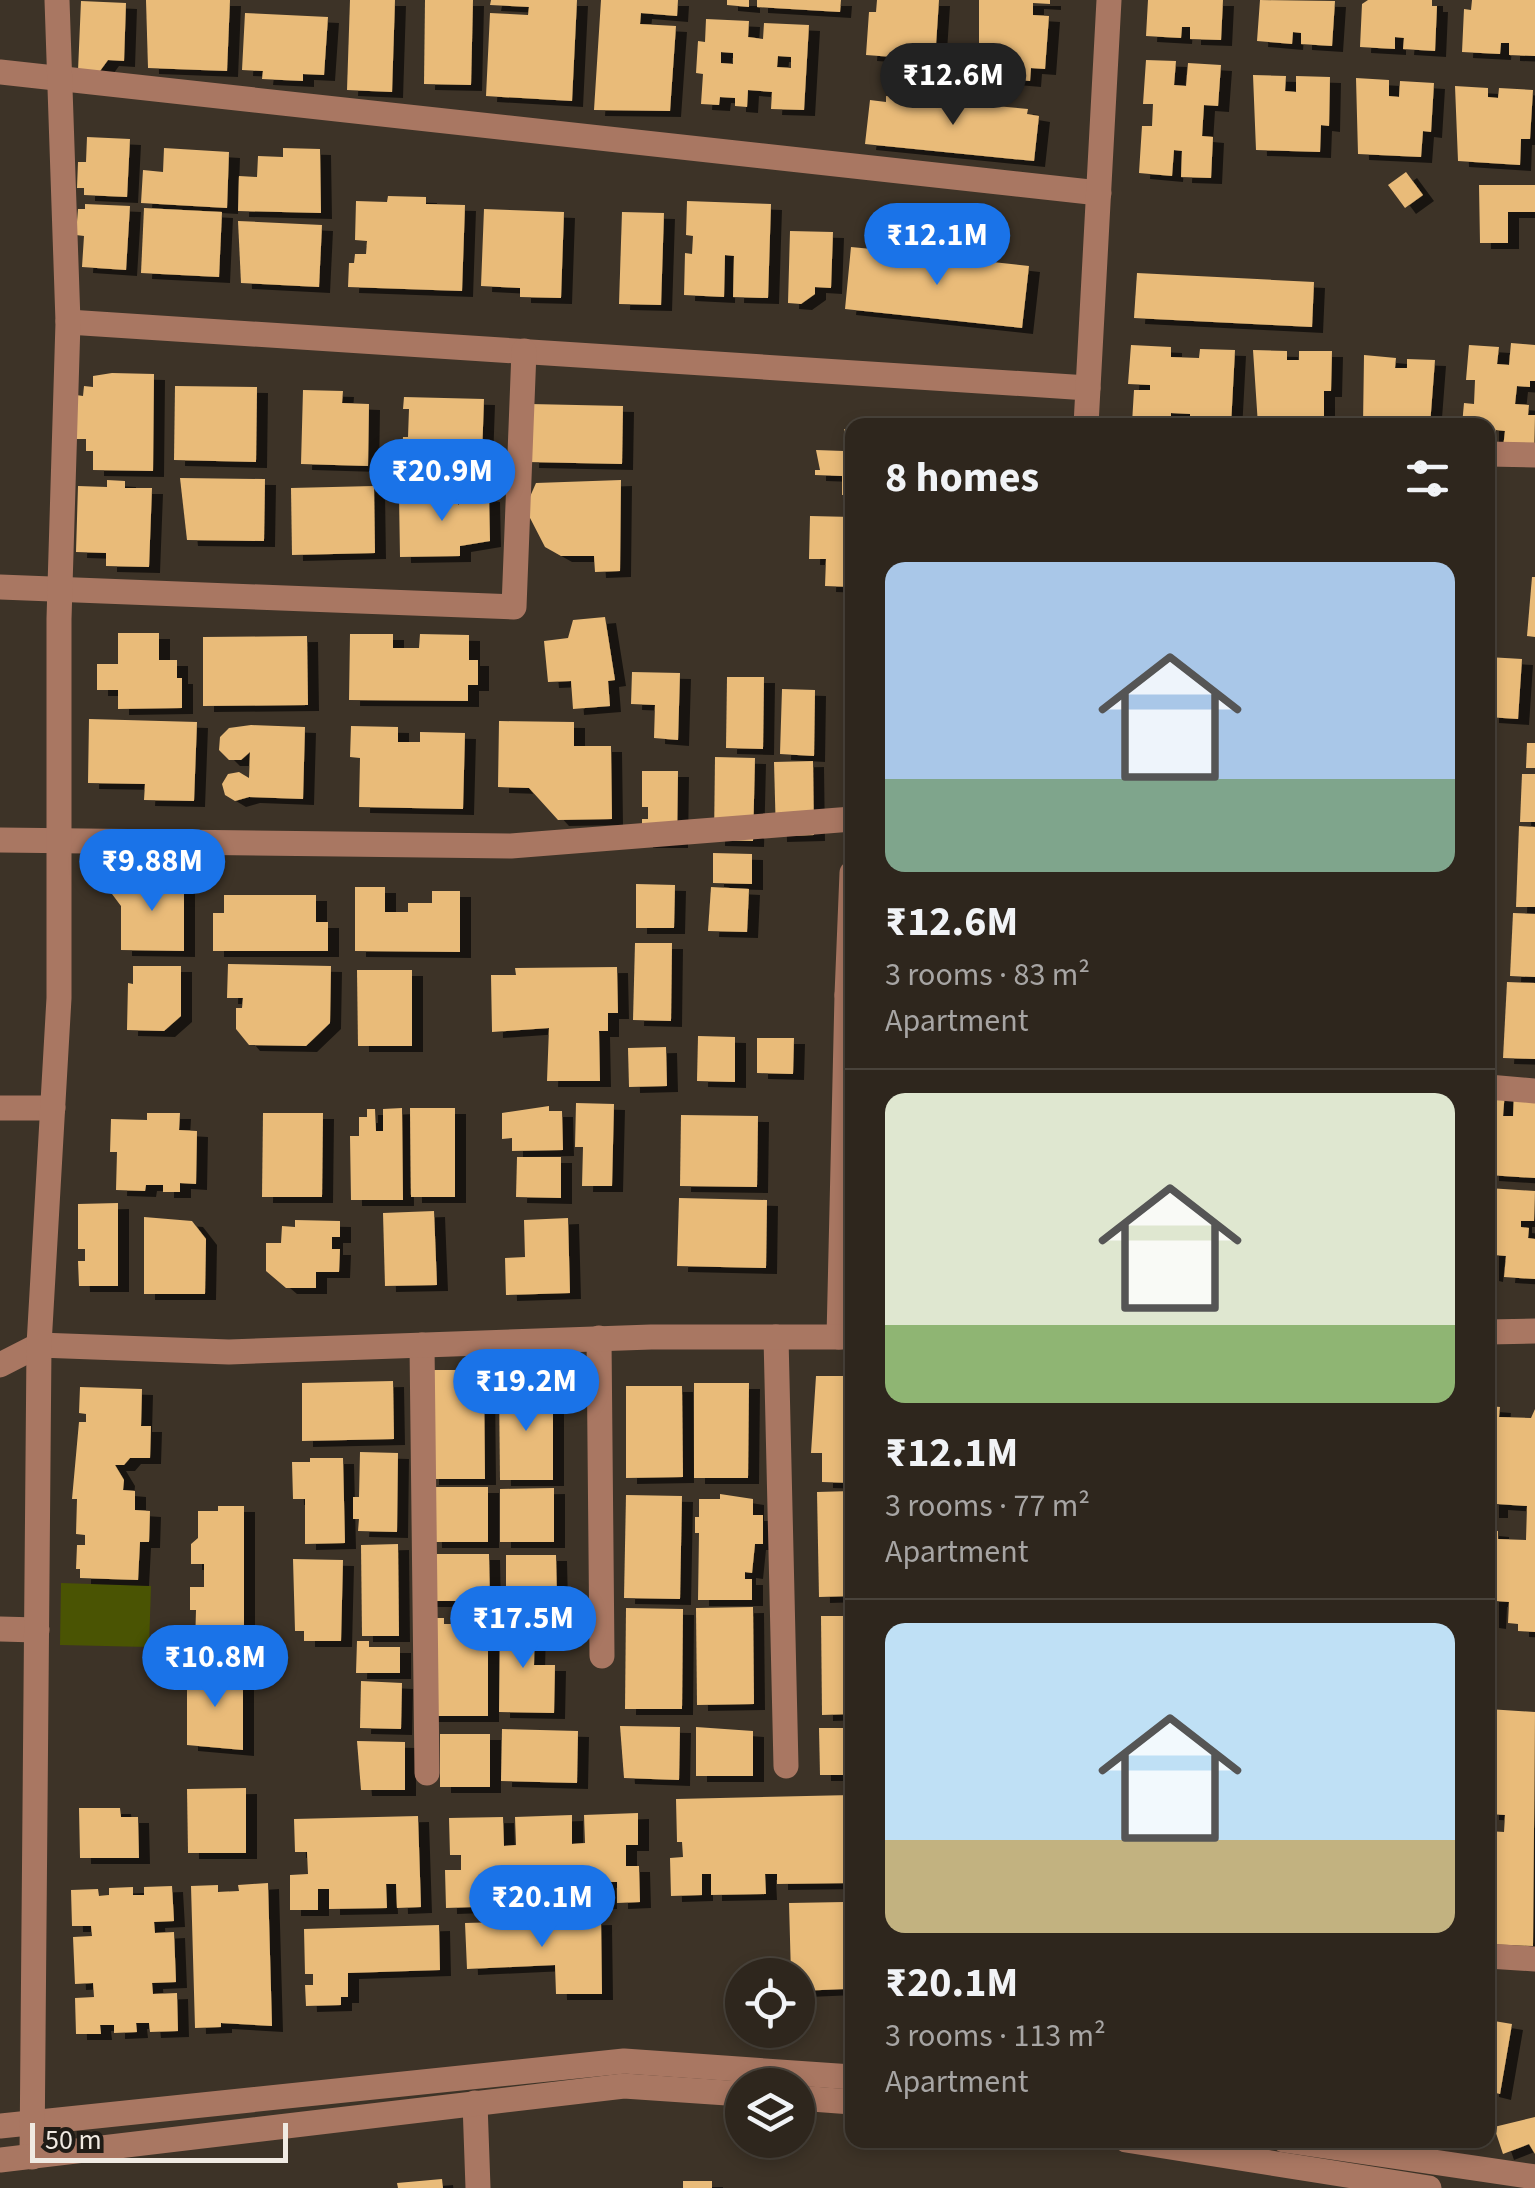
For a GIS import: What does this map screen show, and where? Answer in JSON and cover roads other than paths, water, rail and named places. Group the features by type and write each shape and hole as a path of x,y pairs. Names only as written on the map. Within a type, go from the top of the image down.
{"street":[{"path":"32,2157 39,1345 59,998 60,586 68,322 57,0"},
{"path":"1086,418 1108,0"},
{"path":"0,72 1099,193"},
{"path":"68,322 1088,388"},
{"path":"0,587 60,586 514,606 524,351"},
{"path":"1495,454 1535,454"},
{"path":"0,840 511,846 845,820"},
{"path":"1495,1088 1535,1091"},
{"path":"0,1108 53,1108"},
{"path":"1495,1332 1535,1331"},
{"path":"776,1337 786,1766"},
{"path":"0,1364 39,1345 229,1352 599,1338 845,1337"},
{"path":"599,1338 602,1656"},
{"path":"422,1345 427,1773"},
{"path":"0,1630 37,1630"},
{"path":"1495,1956 1535,1959"},
{"path":"0,2126 169,2112 624,2061 845,2077"},
{"path":"0,2160 172,2136 624,2086 725,2093"},
{"path":"815,2099 845,2101"},
{"path":"475,2103 478,2188"},
{"path":"1176,2148 1429,2188"},
{"path":"1337,2148 1535,2178"}]}
